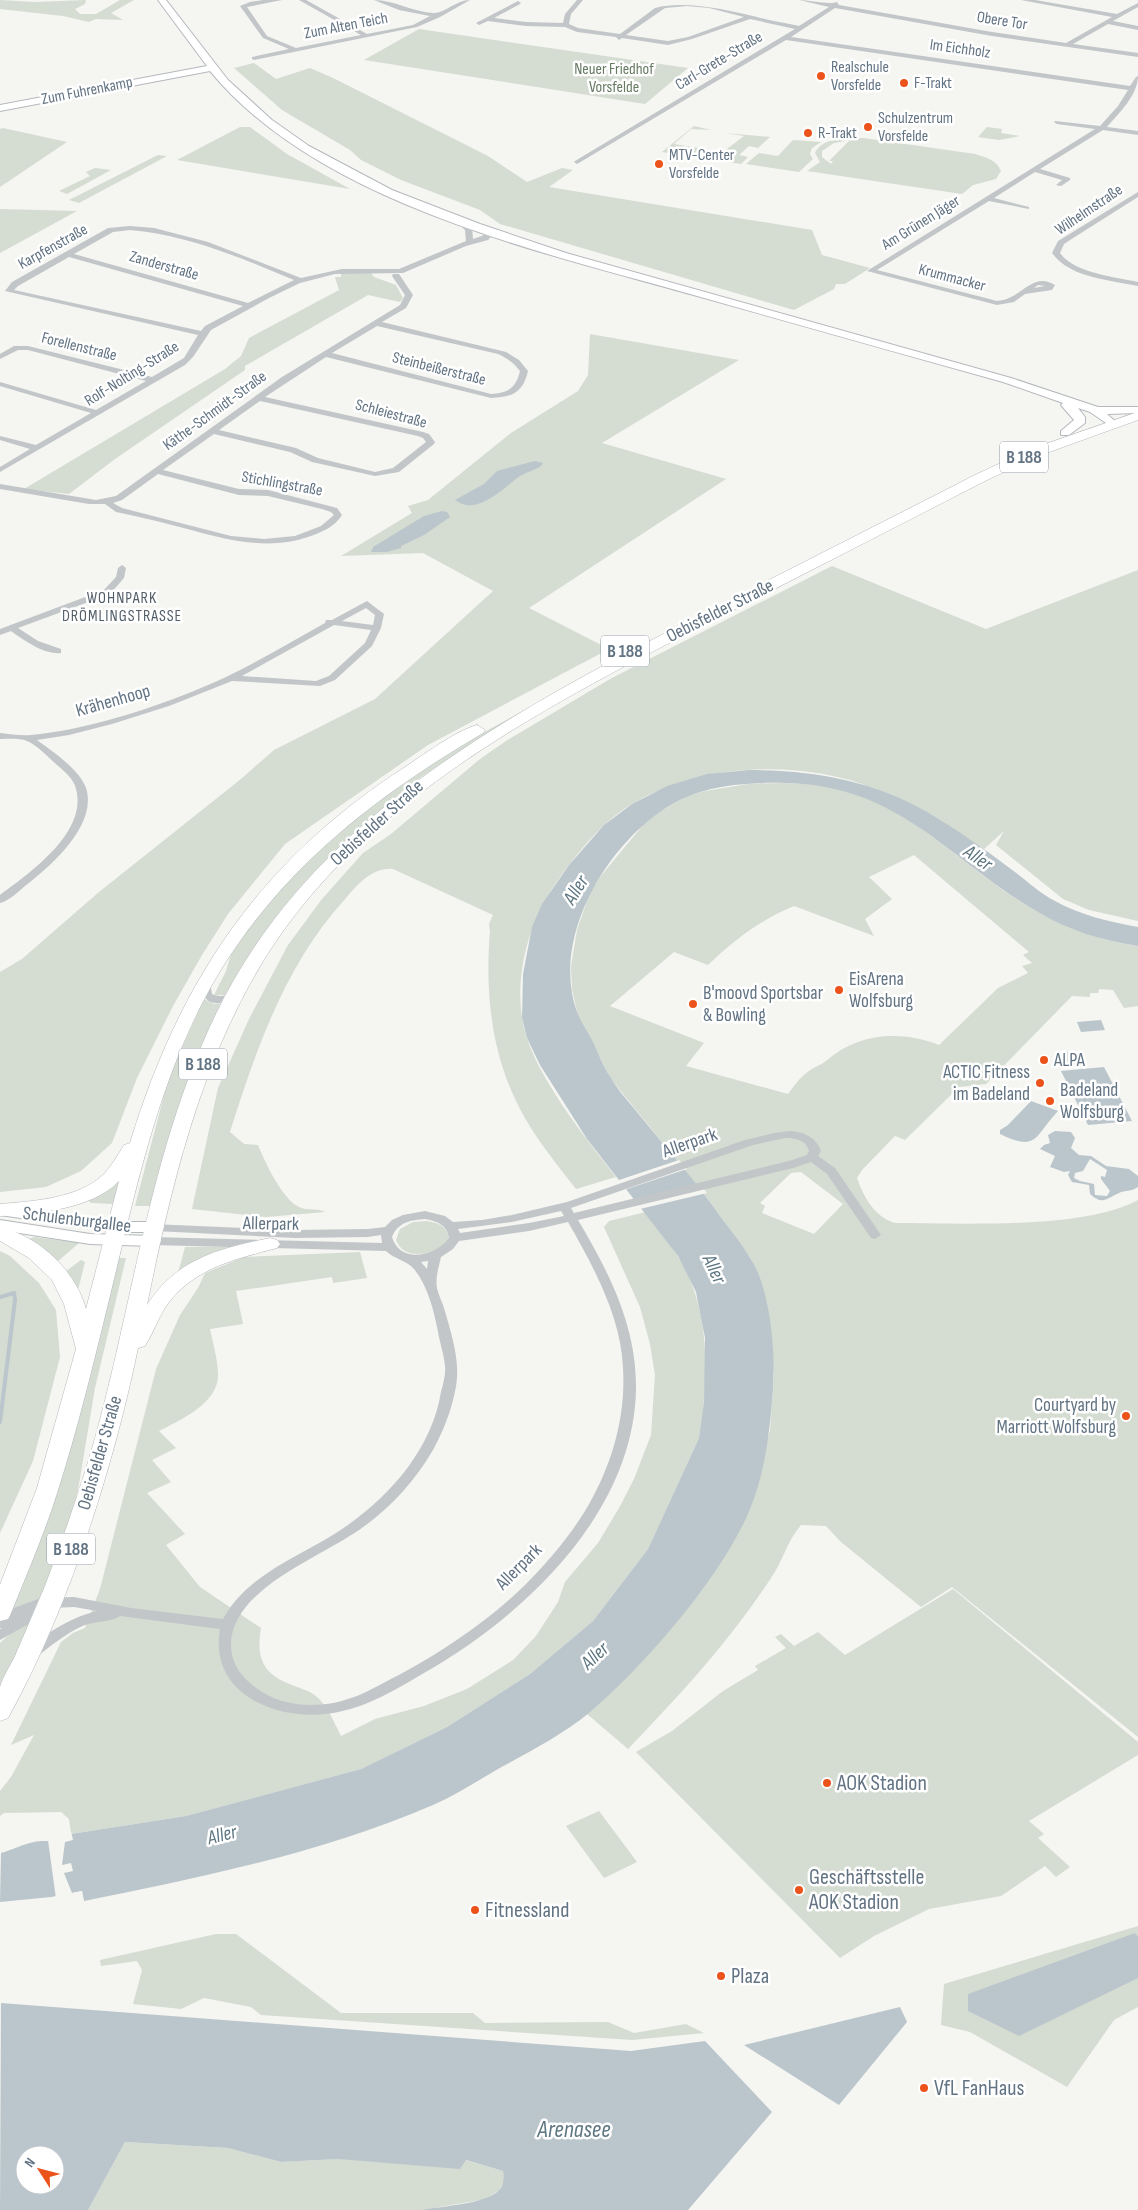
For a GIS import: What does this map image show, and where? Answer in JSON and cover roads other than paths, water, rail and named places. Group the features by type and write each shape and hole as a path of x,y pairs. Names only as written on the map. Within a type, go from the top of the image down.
{"main road":[{"path":"165,1 212,68 236,94 260,115 308,148 376,185 457,219 562,255 955,365 1047,395 1103,421"},
{"path":"192,70 200,63 201,54"},
{"name":"Zum Fuhrenkamp","path":"173,75 192,70 212,68"},
{"name":"Zum Fuhrenkamp","path":"0,108 212,68"},
{"path":"1047,395 1103,421 1138,416"},
{"path":"1065,434 1078,425 1080,419 1079,415 1067,405"},
{"name":"B 188","path":"1065,434 1138,410"},
{"name":"Oebisfelder Straße","path":"0,1712 50,1604 94,1479 120,1382 172,1159 198,1079 234,996 272,935 308,889 337,857 407,794 456,757 627,659 1009,464 1103,421"},
{"name":"Oebisfelder Straße","path":"143,1128 179,1032 205,982 256,908 308,851 372,797 440,751 619,654 940,488 998,460 1065,434"},
{"path":"0,1210 61,1201 105,1183 118,1170 143,1128"},
{"name":"B 188","path":"0,1613 29,1542 48,1488 143,1128"},
{"name":"Schulenburgallee","path":"0,1210 114,1233"},
{"name":"Schulenburgallee","path":"0,1224 61,1235 153,1234"},
{"path":"0,1233 36,1252 58,1271 72,1293 85,1351"},
{"path":"120,1382 154,1306 178,1279 210,1259 270,1244"}],"street":[{"path":"279,0 243,6 265,37 296,50"},
{"path":"302,0 366,36"},
{"path":"377,0 401,9 438,16"},
{"name":"Zum Alten Teich","path":"254,58 415,26 467,0"},
{"path":"566,25 568,14 580,0"},
{"path":"619,38 664,6 676,2 698,0 721,4 751,17 801,28"},
{"name":"Obere Tor","path":"802,0 1138,56"},
{"name":"Carl-Grete-Straße","path":"577,162 785,38 835,5 848,0"},
{"path":"1024,0 1118,16"},
{"path":"480,23 518,3"},
{"path":"1066,45 1138,5"},
{"path":"488,19 526,24 566,25 577,30 619,38 668,42 690,38 751,17"},
{"path":"1108,22 1138,28"},
{"name":"Im Eichholz","path":"785,38 1131,88"},
{"name":"Am Grünen Jäger","path":"870,271 1102,128 1121,107 1138,78"},
{"path":"1057,122 1138,133"},
{"path":"1034,170 1071,177 1059,185"},
{"name":"Wilhelmstraße","path":"1137,283 1074,268 1064,263 1056,253 1061,242 1138,194"},
{"name":"Am Grünen Jäger","path":"987,198 1026,208"},
{"path":"457,219 469,229 466,242"},
{"name":"Karpfenstraße","path":"201,333 9,291 15,284 111,230 133,228 196,240 300,280"},
{"path":"398,273 466,242 485,238 492,232"},
{"name":"Zanderstraße","path":"68,254 251,306"},
{"name":"Krummacker","path":"870,271 990,302 1012,300 1024,292"},
{"name":"Rolf-Nolting-Straße","path":"0,470 190,357 201,333 300,280 329,272 386,272 387,275 398,273"},
{"name":"Käthe-Schmidt-Straße","path":"108,503 119,498 258,398 403,306 409,299 409,295 398,273"},
{"name":"Steinbeißerstraße","path":"325,354 486,395 507,395 521,383 524,371 521,366 513,358 500,352 375,323"},
{"name":"Forellenstraße","path":"0,357 17,348 28,348 153,380"},
{"path":"0,384 98,413"},
{"name":"Schleiestraße","path":"212,432 293,450 315,460 375,474 396,470 431,442 426,436 420,434 258,398"},
{"path":"0,438 37,448"},
{"name":"Stichlingstraße","path":"108,503 119,510 204,533 252,542 280,541 304,536 326,526 338,515 334,510 325,507 268,493 240,492 157,471"},
{"path":"0,486 24,493 108,503"},
{"path":"0,632 107,592 120,578 122,568"},
{"name":"Krähenhoop","path":"0,736 29,738 69,732 166,704 231,678 330,622 367,604 380,614 377,628 369,644 332,678 317,684 231,678"},
{"path":"330,622 377,628"},
{"path":"12,628 35,643 58,651"},
{"path":"0,900 53,856 70,837 82,812 81,788 56,758 29,738"},
{"path":"205,982 207,995 212,999 223,1000 234,996"},
{"name":"Allerpark","path":"153,1234 368,1234 388,1230 401,1219 413,1216 435,1216 451,1226 481,1224 568,1213 621,1207 730,1181 812,1157 815,1151 814,1146 805,1138 794,1134 769,1138 610,1192 568,1213 455,1238"},
{"name":"Allerpark","path":"812,1157 835,1176 875,1235"},
{"name":"Allerpark","path":"153,1234 270,1244 390,1247 400,1255 409,1258 421,1269 430,1286 444,1331 451,1367 448,1398 439,1428 427,1450 380,1507 335,1540 276,1573 257,1587 242,1602 228,1625 224,1636 224,1655 229,1670 251,1693 273,1704 288,1708 327,1709 351,1704 413,1673 473,1635 529,1589 563,1551 596,1503 608,1479 627,1418 630,1389 630,1359 604,1277 568,1213"},
{"path":"409,1258 435,1256 445,1252 455,1238 451,1226"},
{"path":"388,1230 386,1241 390,1247"},
{"name":"Allerpark","path":"430,1286 435,1256"},
{"path":"0,1623 41,1603 74,1602 131,1613 228,1625"},
{"path":"0,1635 50,1604"},
{"path":"28,1655 63,1629 104,1614 131,1613"}],"water":[{"path":"535,461 543,463 541,466 520,476 481,503 463,504 455,500 484,484 497,471"},
{"path":"442,511 447,512 450,517 424,535 401,546 401,548 387,552 371,552 373,547 424,516"},
{"name":"Aller","path":"749,770 796,772 841,779 885,792 906,801 961,833 1055,901 1095,917 1138,927 1138,946 1086,934 1049,918 1006,892 922,829 893,811 862,797 827,787 774,783 720,787 682,799 657,814 633,835 611,861 593,889 580,919 572,951 571,982 577,1012 614,1082 713,1206 751,1258 762,1284 768,1309 773,1349 774,1376 770,1421 766,1453 759,1484 748,1514 735,1540 699,1594 678,1621 633,1671 589,1713 545,1743 442,1801 348,1837 217,1873 84,1901 82,1891 51,1897 0,1902 1,1853 34,1842 63,1839 71,1834 186,1816 361,1769 447,1727 530,1674 593,1621 648,1549 699,1438 704,1401 705,1338 696,1292 678,1256 587,1139 540,1065 527,1038 522,1018 523,974 532,927 542,904 569,865 604,825 632,804 667,786 707,774"},
{"path":"1101,1020 1105,1030 1081,1032 1077,1022"},
{"path":"1075,1051 1082,1064 1061,1066 1055,1053"},
{"path":"1104,1067 1132,1121 1088,1125 1061,1071"},
{"path":"1031,1101 1058,1111 1040,1134 1035,1139 1022,1142 1000,1134 1000,1130 1008,1125"},
{"path":"1055,1131 1071,1132 1075,1138 1071,1148 1079,1155 1091,1156 1106,1166 1129,1169 1138,1176 1138,1187 1121,1192 1105,1200 1094,1198 1090,1194 1089,1185 1072,1182 1068,1175 1070,1171 1064,1172 1050,1167 1055,1156 1040,1149 1050,1143 1048,1135","holes":["1090,1159 1107,1170 1105,1177 1101,1176 1101,1179 1110,1191 1107,1196 1095,1195 1094,1184 1074,1178 1075,1173 1083,1171"]},
{"path":"1135,1933 1138,1937 1138,1978 1019,2036 968,2011 968,1994"},
{"name":"Arenasee","path":"1,2003 631,2051 705,2041 772,2112 688,2210 422,2210 463,2204 493,2195 502,2186 503,2171 466,2160 460,2169 339,2159 281,2162 228,2148 125,2142 88,2210 0,2210"},
{"path":"900,2007 907,2022 839,2105 744,2045"}],"waterway":[{"path":"0,1297 14,1293 15,1300 0,1422"}],"place":[{"name":"Realschule Vorsfelde","path":"821,76"},
{"name":"F-Trakt","path":"904,83"},
{"name":"Schulzentrum Vorsfelde","path":"868,127"},
{"name":"R-Trakt","path":"808,133"},
{"name":"MTV-Center Vorsfelde","path":"659,164"},
{"name":"EisArena Wolfsburg","path":"839,990"},
{"name":"B'moovd Sportsbar & Bowling","path":"693,1004"},
{"name":"ALPA","path":"1044,1060"},
{"name":"ACTIC Fitness im Badeland","path":"1040,1083"},
{"name":"Badeland Wolfsburg","path":"1050,1101"},
{"name":"Courtyard by Marriott Wolfsburg","path":"1126,1416"},
{"name":"AOK Stadion","path":"827,1783"},
{"name":"Geschäftsstelle AOK Stadion","path":"799,1890"},
{"name":"Fitnessland","path":"475,1910"},
{"name":"Plaza","path":"721,1976"},
{"name":"VfL FanHaus","path":"924,2088"}],"district":[{"name":"WOHNPARK DRÖMLINGSTRASSE","path":"122,607"}],"park label":[{"name":"Neuer Friedhof Vorsfelde","path":"614,78"}]}
